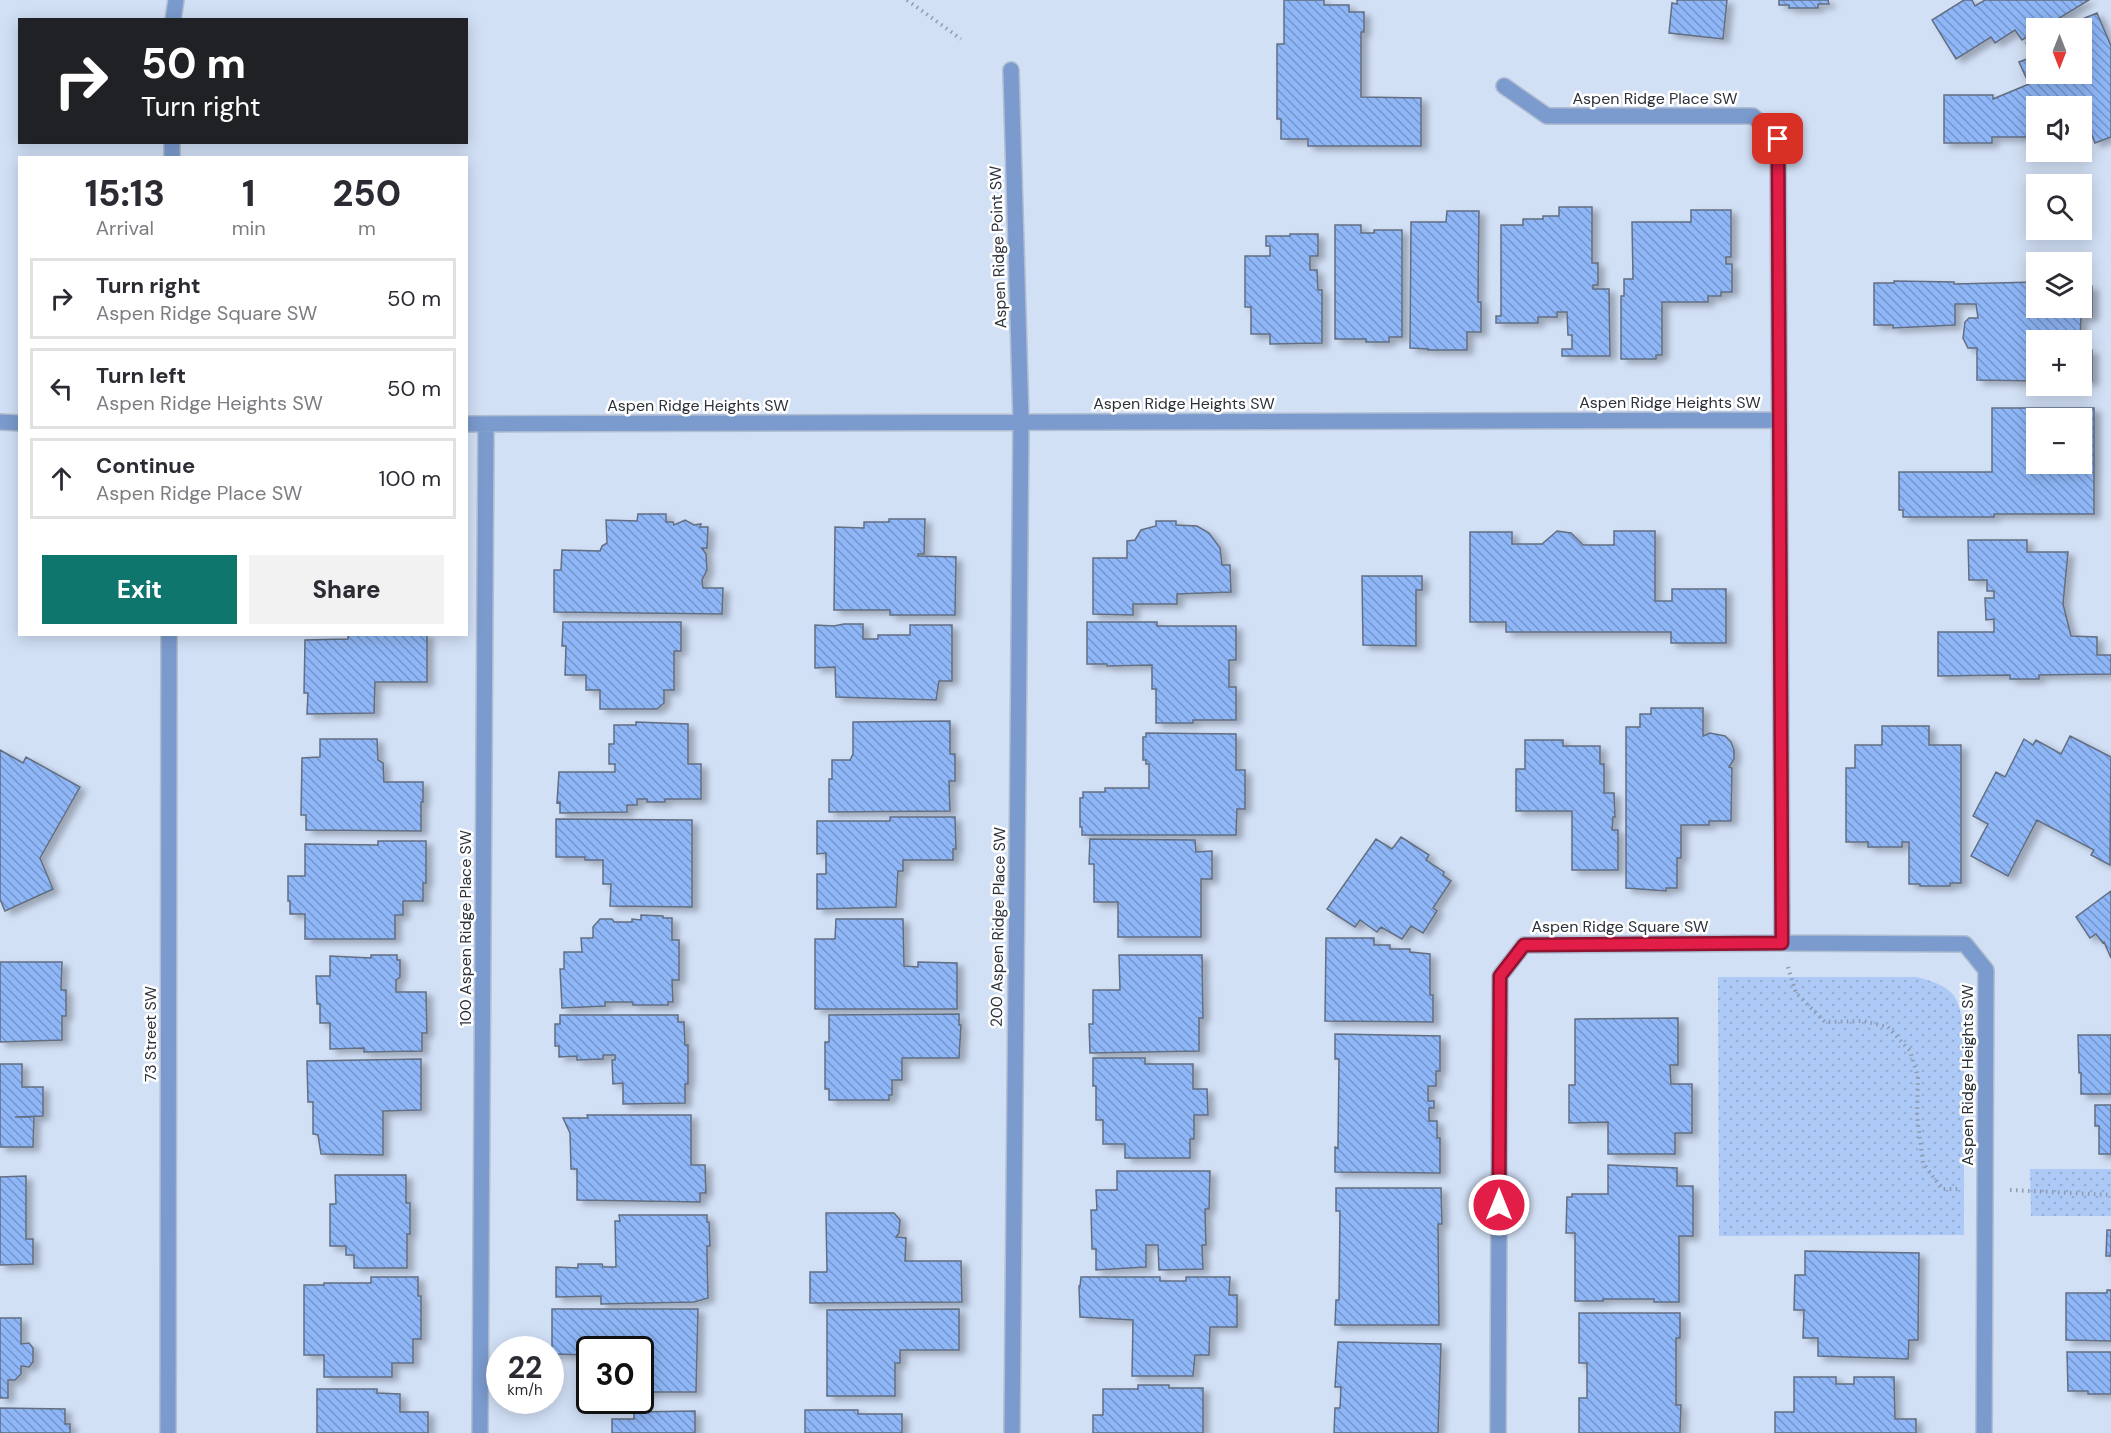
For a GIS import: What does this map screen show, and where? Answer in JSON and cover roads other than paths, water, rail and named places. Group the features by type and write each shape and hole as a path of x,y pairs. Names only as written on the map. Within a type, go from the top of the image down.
{"street":[{"name":"Aspen Ridge Point SW","path":"1011,70 1021,422"},
{"name":"Aspen Ridge Place SW","path":"1504,86 1547,116 1753,116 1778,139 1779,420"},
{"name":"Aspen Ridge Heights SW","path":"468,424 1779,420 1782,943 1965,944 1986,970 1984,1433"},
{"path":"0,422 18,423"},
{"name":"200 Aspen Ridge Place SW","path":"1012,1433 1021,422"},
{"name":"100 Aspen Ridge Place SW","path":"480,1433 486,424"},
{"name":"73 Street SW","path":"168,1433 169,636"},
{"name":"Aspen Ridge Square SW","path":"1498,1433 1500,976 1524,945 1782,943"}]}
